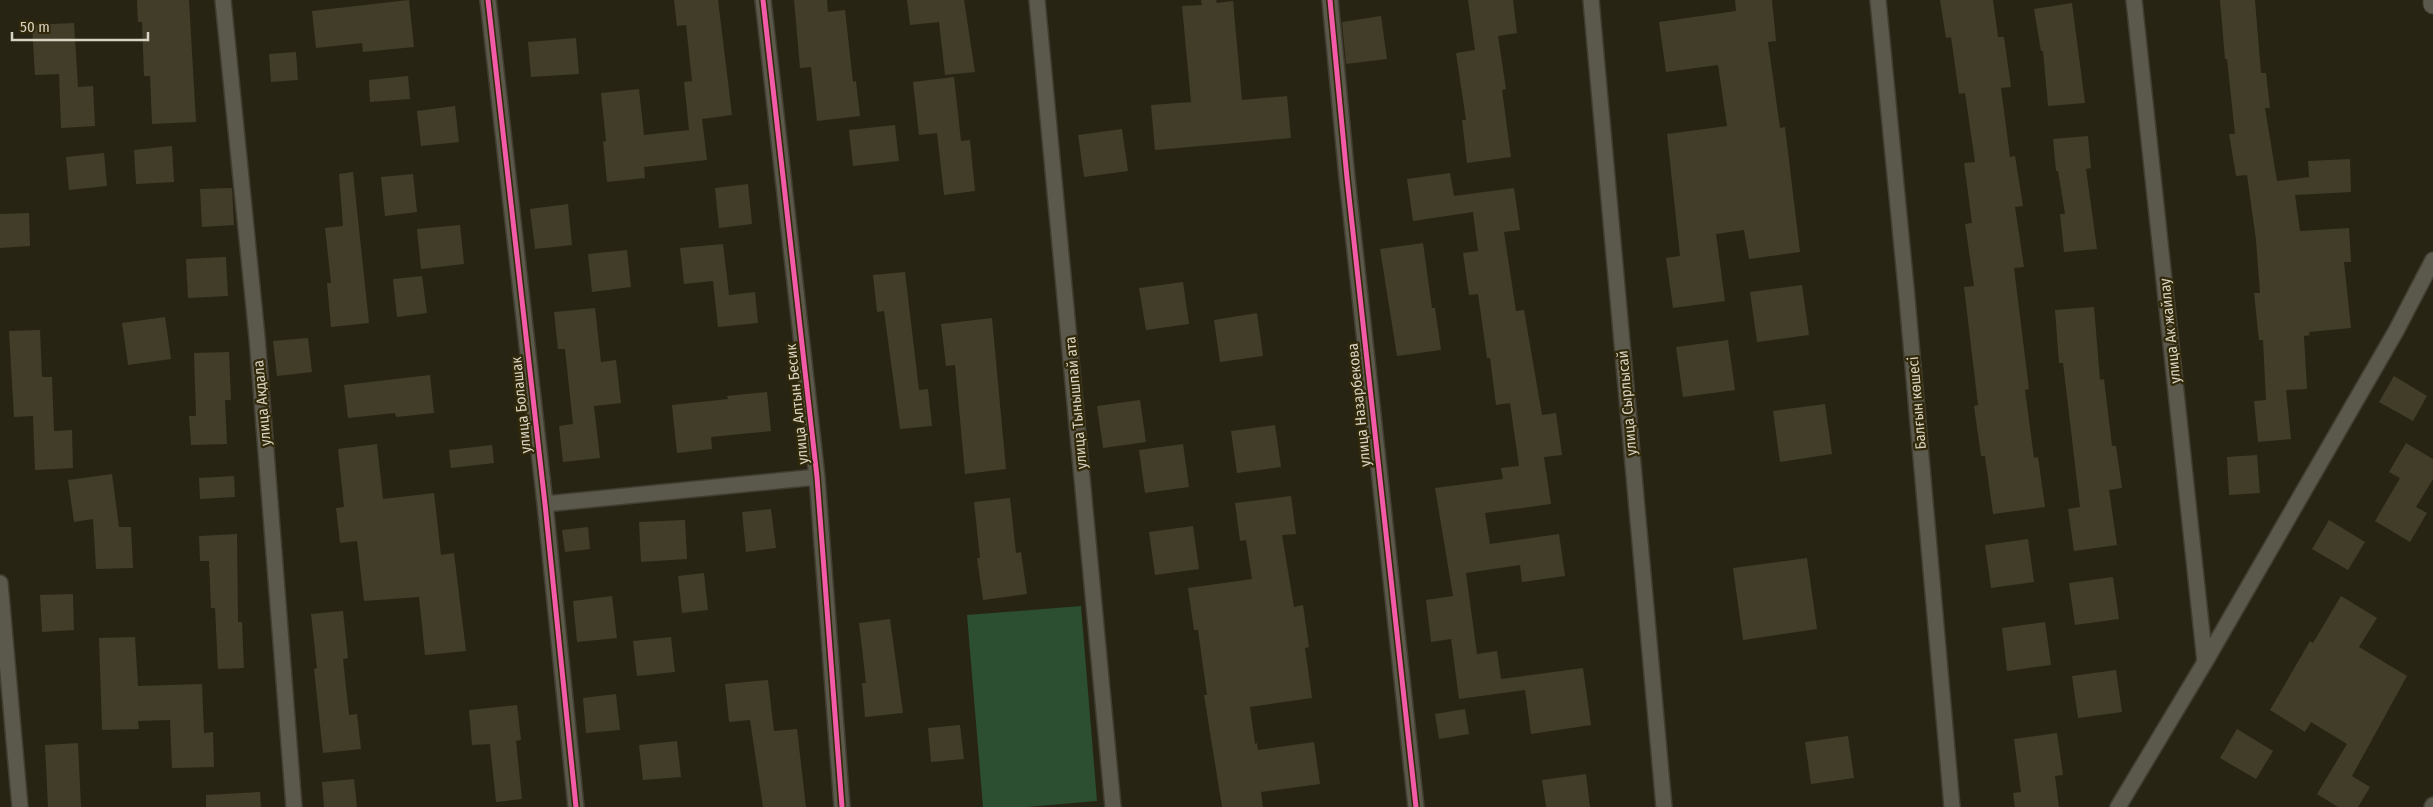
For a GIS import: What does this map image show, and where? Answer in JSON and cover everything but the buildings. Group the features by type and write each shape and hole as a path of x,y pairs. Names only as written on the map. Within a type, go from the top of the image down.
{"street":[{"name":"улица Акдала","path":"224,0 257,337 294,807"},
{"name":"улица Болашак","path":"488,0 545,504 576,807"},
{"name":"улица Алтын Бесик","path":"764,0 817,477 842,807"},
{"name":"улица Тынышпай ата","path":"1037,0 1113,807"},
{"name":"улица Назарбекова","path":"1330,0 1348,188 1416,807"},
{"name":"улица Сырлысай","path":"1591,0 1664,807"},
{"name":"Балғын көшесі","path":"1878,0 1907,298 1952,807"},
{"name":"улица Ак жайлау","path":"2134,0 2205,662"},
{"path":"2118,807 2205,662 2396,331 2433,260"},
{"path":"545,504 817,477"},
{"path":"0,583 20,807"}],"green space":[{"path":"1081,606 1097,801 1027,807 983,807 967,615"}],"cycle path":[{"path":"488,0 545,504 576,807"},
{"path":"763,0 817,477 842,807"},
{"path":"1330,0 1347,178 1416,807"}]}
